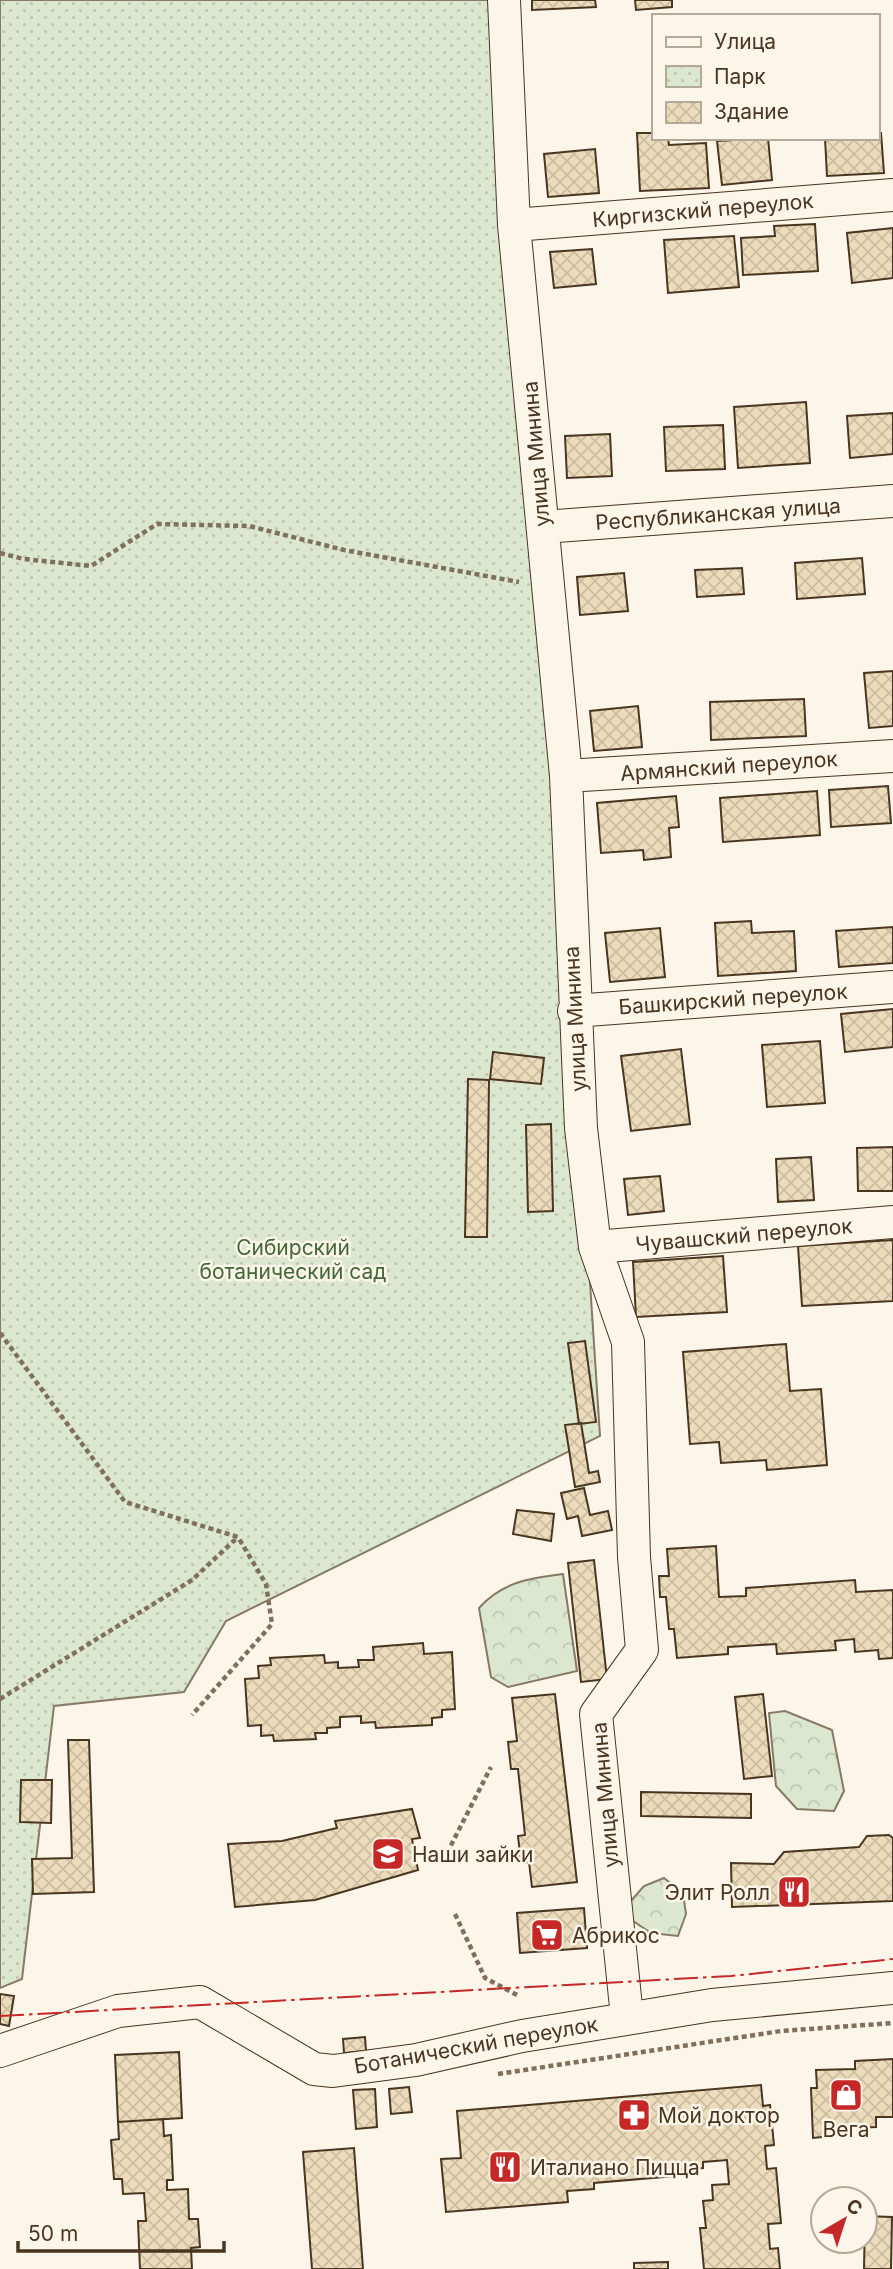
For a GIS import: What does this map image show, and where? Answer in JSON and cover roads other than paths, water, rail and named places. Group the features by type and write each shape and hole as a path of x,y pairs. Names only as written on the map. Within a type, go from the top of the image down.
{"street":[{"name":"улица Минина","path":"504,0 514,225 566,776 581,1128 595,1247 628,1342 634,1557 642,1650 596,1714 627,2017"},
{"name":"Киргизский переулок","path":"514,225 893,195"},
{"name":"Республиканская улица","path":"543,527 893,501"},
{"name":"Армянский переулок","path":"566,776 893,756"},
{"name":"Башкирский переулок","path":"574,1011 893,987"},
{"name":"Чувашский переулок","path":"595,1247 893,1222"},
{"name":"Ботанический переулок","path":"0,2051 118,2011 178,2002 200,2002 314,2069 333,2071 416,2060 522,2036 627,2017 712,2005 893,1989"}],"place":[{"name":"Наши зайки","path":"388,1854"},
{"name":"Элит Ролл","path":"794,1892"},
{"name":"Абрикос","path":"547,1935"},
{"name":"Вега","path":"846,2095"},
{"name":"Мой доктор","path":"634,2115"},
{"name":"Италиано Пицца","path":"505,2167"}],"park label":[{"name":"Сибирский ботанический сад","path":"293,1259"}]}
